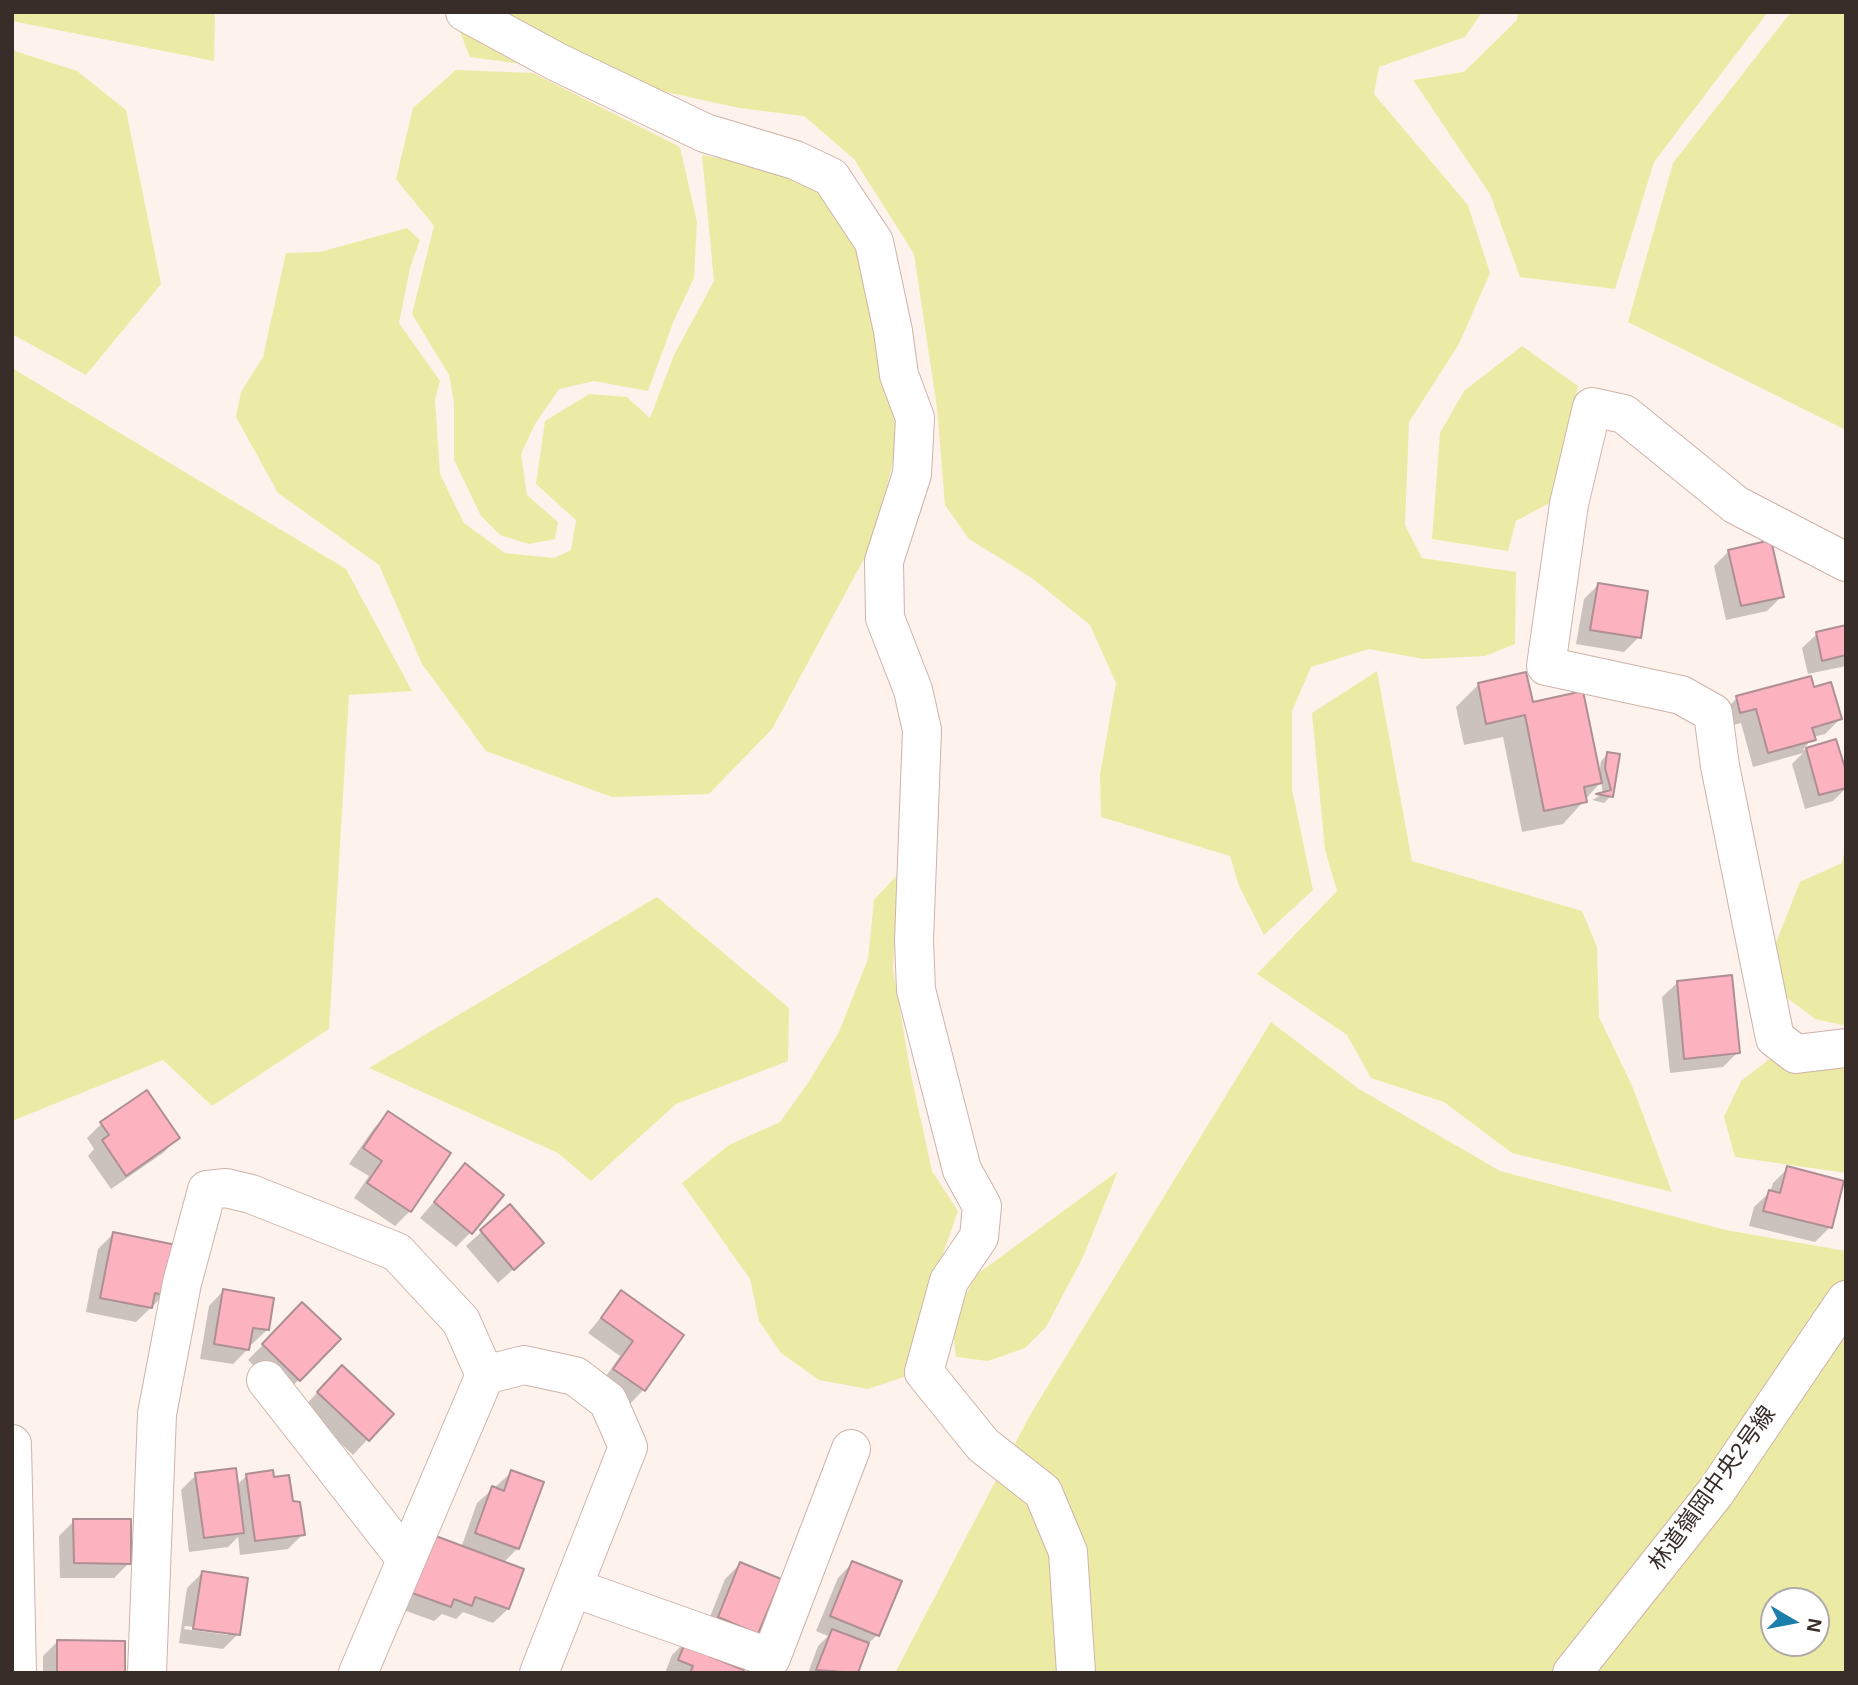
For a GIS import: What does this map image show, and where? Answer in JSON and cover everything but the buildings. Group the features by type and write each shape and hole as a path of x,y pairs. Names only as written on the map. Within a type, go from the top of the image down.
{"street":[{"path":"465,12 557,62 705,133 795,160 831,177 874,242 893,331 899,375 915,418 912,474 884,561 886,618 913,690 922,730 914,940 916,990 962,1170 982,1206 979,1237 950,1281 924,1371 983,1445 1043,1492 1068,1552 1076,1673"},
{"path":"1846,562 1737,505 1624,414 1592,407 1569,504 1546,666 1681,695 1713,713 1720,766 1775,1038 1796,1055 1846,1048"},
{"path":"147,1673 156,1414 182,1283 207,1190 226,1188 251,1194 397,1252 461,1321 485,1375 358,1673"},
{"name":"林道嶺岡中央2号線","path":"1572,1673 1715,1493 1846,1300"},
{"path":"485,1375 524,1365 575,1376 608,1401 628,1447 539,1673"},
{"path":"266,1380 406,1559"},
{"path":"12,1444 17,1673"},
{"path":"574,1588 771,1658 851,1449"}],"shaded area":[{"path":"12,12 215,12 214,61 12,21"},
{"path":"452,12 1482,12 1465,37 1379,67 1374,94 1468,205 1490,273 1459,344 1409,422 1405,525 1422,558 1516,572 1515,644 1485,656 1423,659 1369,649 1311,667 1292,711 1292,789 1313,890 1264,935 1239,886 1230,856 1101,817 1100,775 1116,683 1090,625 1032,578 969,539 945,505 937,408 914,254 854,159 804,116 739,108 666,92 600,91 537,66 470,57"},
{"path":"1518,12 1768,12 1654,162 1615,289 1520,277 1490,194 1413,80 1464,72 1517,20"},
{"path":"1791,12 1846,12 1846,430 1628,322 1673,163"},
{"path":"12,50 77,71 126,110 161,284 86,375 12,334"},
{"path":"456,70 533,73 680,147 697,222 694,278 674,320 648,391 594,381 559,389 535,424 521,454 527,495 558,522 555,539 529,544 500,535 481,516 454,460 454,403 449,375 412,314 434,226 396,179 413,108"},
{"path":"702,155 758,166 819,185 838,211 868,276 885,385 899,439 872,544 772,729 709,794 612,797 486,751 422,664 379,565 278,493 236,417 241,392 263,357 286,253 320,252 407,228 420,240 410,268 399,323 440,381 435,400 440,474 464,523 505,553 554,558 571,550 576,520 536,484 545,421 589,394 627,397 650,418 674,355 714,281"},
{"path":"1522,346 1578,386 1559,498 1516,521 1508,551 1432,539 1440,433 1464,391"},
{"path":"12,368 346,569 412,691 349,695 329,1029 212,1106 163,1060 12,1121"},
{"path":"1377,671 1412,861 1582,911 1597,947 1599,1017 1633,1088 1672,1192 1512,1153 1444,1102 1371,1078 1347,1035 1257,974 1337,891 1325,850 1312,713"},
{"path":"1846,843 1846,1026 1815,1019 1782,994 1775,945 1800,882 1842,863"},
{"path":"898,874 893,969 911,1075 932,1171 958,1211 936,1274 907,1376 868,1389 819,1380 781,1353 759,1321 750,1279 682,1183 729,1145 780,1122 808,1083 839,1032 868,959 874,900"},
{"path":"657,897 789,1008 788,1061 676,1104 591,1181 558,1153 369,1068"},
{"path":"1271,1022 1359,1089 1500,1171 1726,1230 1846,1251 1846,1673 895,1673 1030,1415"},
{"path":"1846,1058 1846,1173 1735,1157 1724,1117 1741,1081 1768,1060"},
{"path":"1118,1171 1083,1257 1046,1327 1025,1348 988,1361 956,1357 952,1321 976,1275"}]}
